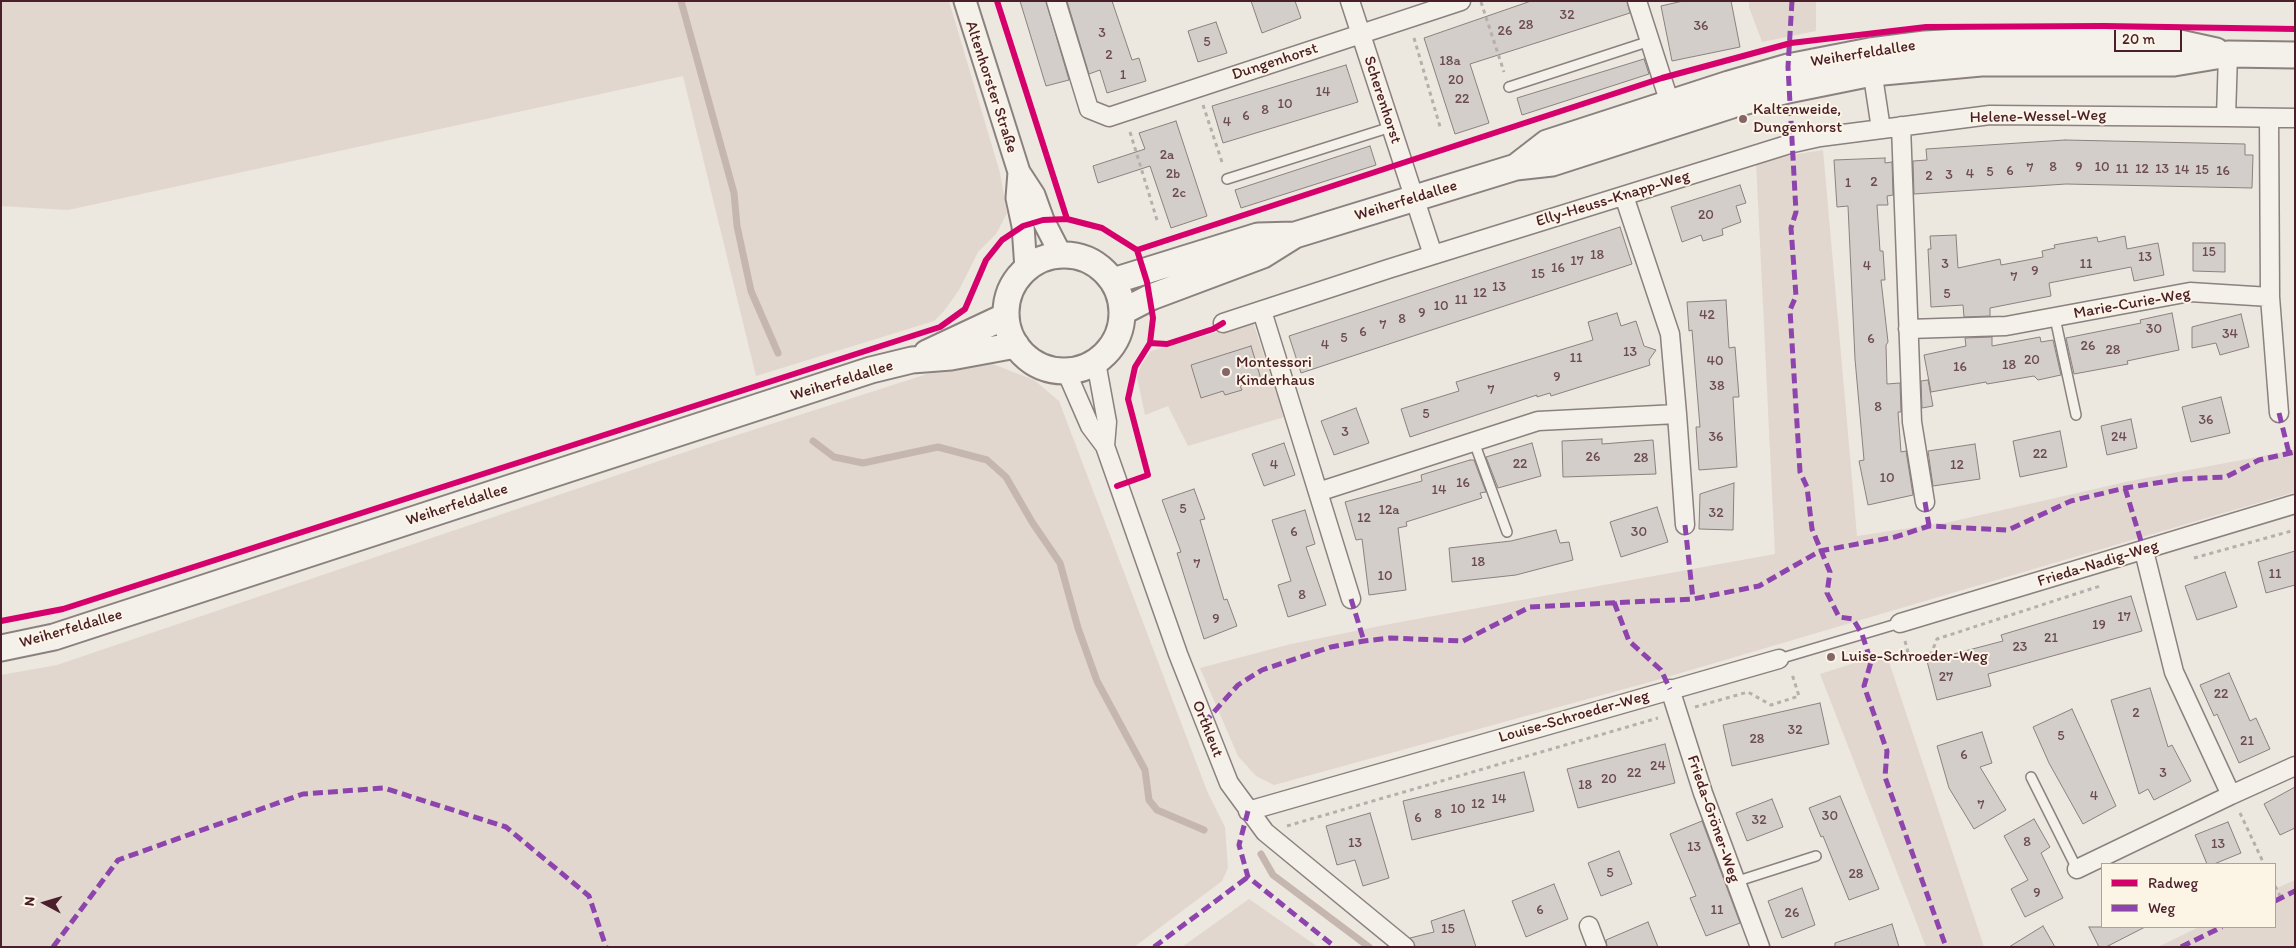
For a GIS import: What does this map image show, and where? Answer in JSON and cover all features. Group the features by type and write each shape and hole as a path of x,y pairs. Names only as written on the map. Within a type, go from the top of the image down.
{"main road":[{"name":"Weiherfeldallee","path":"1122,312 1151,297 1263,255 1295,235 1516,167 1547,143 1674,113 1728,84 1788,67 1871,62 1925,44 1979,41 2166,42 2228,54 2295,55"},
{"name":"Weiherfeldallee","path":"1113,281 1258,236 1295,235"},
{"path":"1061,255 1076,256 1090,261 1103,269 1113,281 1120,296 1122,312 1120,332 1110,348 1096,362 1081,369 1066,371 1046,368 1029,360 1016,346 1009,331 1006,316 1008,298 1015,282 1026,269 1042,259 1061,255"},
{"name":"Weiherfeldallee","path":"912,360 1006,316"},
{"name":"Weiherfeldallee","path":"1,648 54,637 871,370 912,360 951,357 1016,346"}],"street":[{"name":"Altenhorster Straße","path":"964,1 1018,172 1034,195 1043,220 1061,255"},
{"name":"Dungenhorst","path":"1056,1 1089,109 1109,117 1461,1"},
{"name":"Scherenhorst","path":"1350,1 1414,199"},
{"path":"1637,1 1674,113"},
{"path":"2226,117 2228,54"},
{"path":"1871,62 1881,129"},
{"name":"Helene-Wessel-Weg","path":"1793,143 1901,126 1990,115 2295,118"},
{"path":"2269,118 2270,297 2279,413"},
{"path":"1901,126 1912,422 1925,502"},
{"name":"Elly-Heuss-Knapp-Weg","path":"1223,323 1432,255 1793,143"},
{"name":"Altenhorster Straße","path":"1018,172 1017,198 1023,226 1026,269"},
{"path":"1624,196 1670,334 1678,414 1685,525"},
{"path":"1414,199 1432,255"},
{"name":"Marie-Curie-Weg","path":"1908,329 2006,326 2190,292 2270,297"},
{"path":"1262,311 1351,599"},
{"name":"Orthleut","path":"1096,362 1107,422 1105,446"},
{"name":"Orthleut","path":"1066,371 1090,426 1105,446 1204,723 1229,783 1265,832 1405,947"},
{"path":"1318,492 1538,421 1678,414"},
{"name":"Frieda-Nadig-Weg","path":"1900,623 2295,504"},
{"path":"2144,551 2174,672 2231,795"},
{"name":"Louise-Schroeder-Weg","path":"1248,811 1783,658"},
{"name":"Frieda-Gröner-Weg","path":"1670,689 1735,882 1760,947"},
{"path":"2077,869 2295,766"},
{"path":"1589,926 1597,947"}],"lane":[{"path":"1509,87 1650,41"},
{"path":"1228,179 1390,127"},
{"name":"Marie-Curie-Weg","path":"2055,318 2076,415"},
{"path":"1474,442 1507,532"},
{"name":"Louise-Schroeder-Weg","path":"1783,658 1900,623"},
{"path":"2031,777 2077,869"},
{"path":"1735,882 1816,856"}],"path":[{"path":"1481,1 1509,87"},
{"path":"1408,18 1441,130"},
{"path":"1198,88 1228,179"},
{"path":"1124,112 1158,220"},
{"path":"2185,560 2295,530"},
{"path":"1900,623 1910,660 1931,654 1937,639 2102,585"},
{"path":"1265,832 1748,692 1771,705 1799,696 1783,658"},
{"path":"2231,795 2264,863"},
{"path":"2276,888 2281,898"}],"shaded area":[{"path":"1,1 949,1 1000,173 1007,213 996,234 978,252 959,290 944,311 934,321 756,376 683,76 68,210 1,206"},
{"path":"1749,1 1816,1 1816,31 1762,42 1749,7"},
{"path":"1823,150 1857,536 1950,522 2130,481 2295,450 2295,492 1657,680 1274,785 1256,776 1238,756 1200,668 1291,644 1395,623 1775,554 1756,161"},
{"path":"1253,322 1284,417 1188,446 1168,406 1145,415 1137,377 1141,365 1151,351"},
{"path":"977,358 1034,380 1059,401 1207,791 1225,827 1228,868 1222,881 1134,947 1,947 1,675 57,665 706,445"},
{"path":"1886,653 1984,947 1926,947 1820,674"},
{"path":"2295,880 2295,947 2158,947 2197,928 2276,928 2276,889"},
{"path":"1249,899 1318,947 1182,947"}],"building":[{"path":"1020,1 1046,1 1069,80 1046,86"},
{"path":"1067,1 1112,1 1132,60 1139,58 1146,81 1107,93 1100,70 1089,74"},
{"path":"1251,1 1295,1 1301,18 1262,33"},
{"path":"1531,1 1627,1 1630,13 1470,64 1489,123 1455,134 1424,38"},
{"path":"1683,1 1731,1 1740,47 1672,61 1661,6"},
{"path":"1216,22 1227,53 1198,62 1188,31"},
{"path":"1644,59 1649,74 1522,115 1517,98"},
{"path":"1346,65 1358,102 1223,143 1212,106"},
{"path":"1176,121 1207,216 1171,228 1150,166 1098,183 1093,166 1145,149 1139,133"},
{"path":"2065,140 2245,144 2245,155 2253,155 2252,188 2066,184 1914,194 1913,161 1927,160 1926,149"},
{"path":"1370,146 1376,165 1241,208 1235,190"},
{"path":"1885,158 1885,163 1892,162 1893,195 1887,196 1888,205 1877,205 1880,251 1883,251 1885,280 1881,280 1888,342 1886,345 1887,384 1900,383 1901,412 1898,412 1901,452 1906,451 1913,495 1868,505 1859,461 1864,460 1855,359 1848,206 1837,207 1834,160"},
{"path":"1740,185 1746,203 1736,206 1741,222 1722,229 1723,235 1703,241 1701,235 1682,242 1671,207"},
{"path":"1620,227 1632,264 1301,373 1289,336"},
{"path":"1956,235 1958,268 2000,259 2001,265 2043,257 2042,251 2055,248 2054,245 2097,237 2098,242 2125,236 2127,249 2158,243 2164,275 2134,281 2131,267 2049,283 2051,296 1990,308 1990,316 1964,317 1963,305 1931,307 1928,249 1931,249 1930,236"},
{"path":"2193,243 2225,243 2225,272 2193,271"},
{"path":"1726,300 1729,348 1735,347 1739,397 1733,397 1737,467 1699,470 1696,427 1700,427 1692,330 1689,331 1687,302"},
{"path":"1617,313 1621,326 1636,321 1644,346 1656,350 1649,360 1650,365 1551,396 1550,393 1537,397 1537,395 1410,437 1401,409 1459,391 1456,382 1593,340 1588,322"},
{"path":"2172,313 2179,350 2127,361 2128,364 2074,374 2066,338 2141,323 2140,320"},
{"path":"2241,314 2249,347 2220,355 2216,343 2192,348 2192,327"},
{"path":"1992,337 1992,346 2040,337 2041,342 2053,340 2061,375 2038,380 2034,376 1987,384 1986,382 1931,392 1924,355 1966,346 1965,338"},
{"name":"Montessori Kinderhaus","path":"1251,346 1261,379 1240,386 1242,390 1225,395 1223,391 1201,398 1191,365"},
{"path":"1928,380 1933,406 1922,408 1921,381"},
{"path":"2221,397 2230,433 2191,442 2182,407"},
{"path":"1356,408 1369,443 1334,455 1321,421"},
{"path":"2131,419 2137,448 2107,455 2101,426"},
{"path":"2060,431 2067,467 2020,477 2013,441"},
{"path":"1602,439 1602,444 1653,440 1656,474 1563,477 1562,441"},
{"path":"1284,443 1295,475 1264,486 1252,454"},
{"path":"1532,443 1541,476 1498,488 1486,457"},
{"path":"1975,444 1980,479 1933,486 1928,451"},
{"path":"1474,460 1486,492 1480,493 1482,498 1406,522 1407,526 1398,528 1406,590 1369,595 1362,539 1356,540 1345,502 1422,481 1421,475"},
{"path":"1734,483 1733,530 1699,529 1700,494"},
{"path":"1194,489 1205,519 1200,520 1224,600 1227,599 1237,626 1204,639 1177,553 1181,552 1162,500"},
{"path":"1657,507 1668,542 1621,557 1610,522"},
{"path":"1305,510 1315,544 1306,547 1326,605 1288,617 1278,585 1291,581 1272,520"},
{"path":"1556,530 1560,543 1569,542 1573,560 1516,575 1452,582 1449,548 1511,541"},
{"path":"2295,551 2295,585 2266,593 2258,562"},
{"path":"2225,572 2237,607 2197,620 2185,586"},
{"path":"2131,596 2142,631 1988,674 1991,686 1937,700 1927,661 2003,641 2001,635"},
{"path":"2229,673 2250,721 2256,718 2270,749 2239,763 2217,714 2214,716 2200,685"},
{"path":"2150,688 2168,747 2172,745 2191,781 2154,800 2148,789 2139,794 2111,700"},
{"path":"1820,703 1829,744 1732,766 1723,725"},
{"path":"2072,709 2116,806 2083,824 2049,763 2033,727"},
{"path":"1982,732 1992,763 1980,767 2006,810 1974,829 1949,788 1937,746"},
{"path":"1665,744 1675,783 1578,808 1567,769"},
{"path":"1524,772 1534,811 1412,840 1403,801"},
{"path":"2295,787 2295,828 2280,835 2264,804"},
{"path":"1840,796 1879,889 1849,900 1823,836 1821,837 1809,808"},
{"path":"1772,799 1783,827 1747,841 1736,813"},
{"path":"1370,813 1389,878 1363,886 1355,860 1337,865 1326,826"},
{"path":"2034,819 2050,847 2041,853 2063,898 2025,917 2011,889 2028,880 2004,836"},
{"path":"1702,821 1740,923 1706,936 1690,898 1696,896 1670,834"},
{"path":"2228,822 2241,853 2216,863 2207,863 2195,835"},
{"path":"1619,851 1632,884 1601,896 1588,863"},
{"path":"1554,884 1568,919 1526,937 1512,901"},
{"path":"1802,888 1815,925 1782,938 1768,901"},
{"path":"1464,910 1476,947 1415,947 1410,938 1434,932 1431,921"},
{"path":"1648,922 1658,947 1607,947 1606,940"},
{"path":"1892,924 1899,947 1835,947 1835,943"},
{"path":"2043,926 2055,947 2009,947"},
{"path":"2089,927 2143,928 2106,947 2099,947"}],"waterway":[{"path":"681,1 734,193 737,226 751,291 778,353"},
{"path":"813,441 834,457 863,463 938,447 987,460 1006,477 1032,522 1060,563 1078,628 1097,681 1145,770 1149,800 1157,810 1204,830"},
{"path":"1261,854 1273,875 1369,947"}],"marked path":[{"path":"1792,1 1788,67 1796,212 1791,228 1796,296 1790,310 1800,472 1807,487 1812,529 1830,572 1827,593 1839,617 1853,619 1862,634 1871,662 1864,686 1887,751 1885,777 1946,947"},
{"path":"2279,413 2289,453"},
{"path":"1204,723 1238,685 1262,670 1331,647 1390,638 1463,641 1530,607 1693,599 1759,586 1820,551 1895,537 1929,526 2008,530 2071,501 2125,488 2181,479 2226,477 2259,460 2295,452"},
{"path":"2125,488 2144,551"},
{"path":"1925,502 1929,526"},
{"path":"1685,525 1693,599"},
{"path":"1351,599 1364,641"},
{"path":"1614,602 1629,641 1661,670 1670,689"},
{"path":"53,947 118,860 303,794 384,788 506,827 589,896 606,947"},
{"path":"1248,811 1239,845 1248,877 1335,947"},
{"path":"1154,947 1248,877"},
{"path":"2276,900 2295,891"},
{"path":"2181,947 2220,928"}],"cycle path":[{"path":"997,1 1067,219"},
{"path":"1137,250 1662,78 1791,43 1926,27 2104,26 2295,29"},
{"path":"1,621 63,609 940,327 965,309 986,260 1002,240 1023,226 1043,220 1067,219 1102,228 1137,250 1147,282 1153,318 1150,343 1135,367 1128,399 1148,475 1117,486"},
{"path":"1150,343 1167,344 1213,329 1223,323"}],"place":[{"name":"Kaltenweide, Dungenhorst","path":"1743,119"},
{"name":"Montessori Kinderhaus","path":"1226,372"},
{"name":"Luise-Schroeder-Weg","path":"1831,657"}]}
